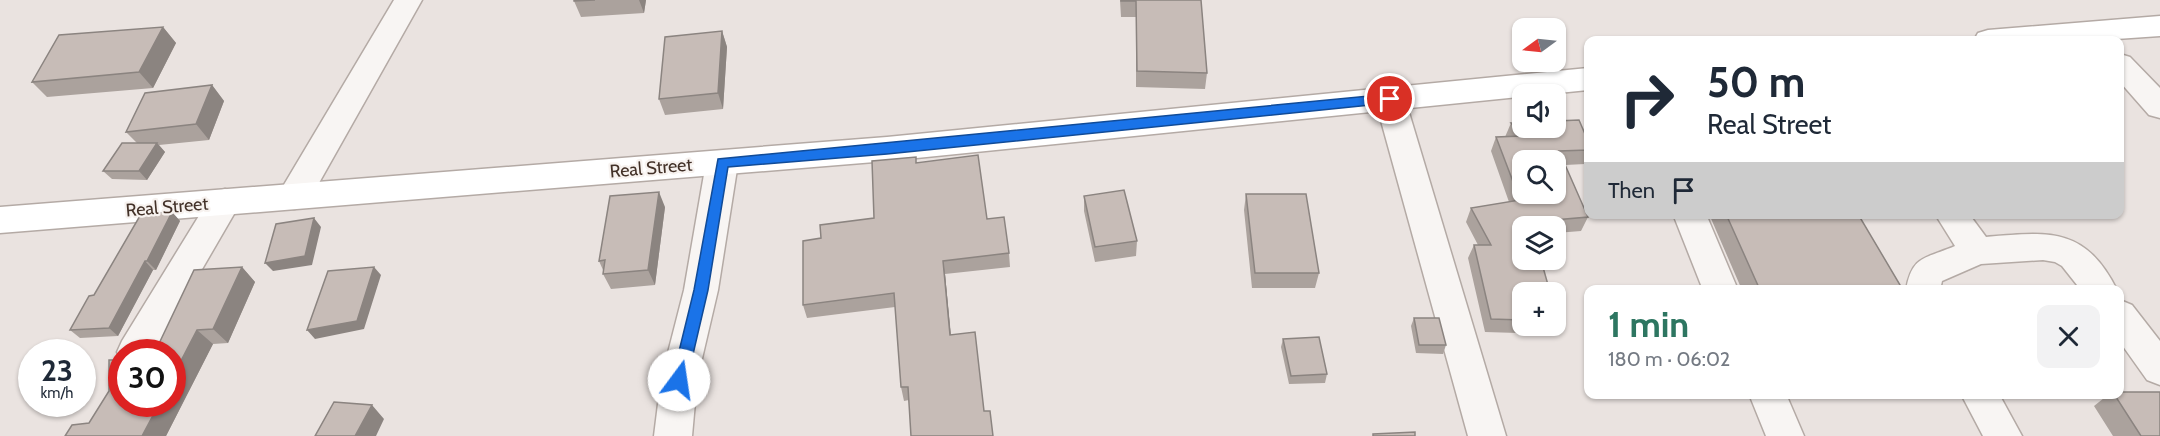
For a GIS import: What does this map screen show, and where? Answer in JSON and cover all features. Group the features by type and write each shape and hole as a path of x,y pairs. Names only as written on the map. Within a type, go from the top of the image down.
{"main road":[{"path":"2101,36 2160,26"},
{"name":"Real Street","path":"0,220 887,149 1584,79"}],"street":[{"path":"294,197 408,0"},
{"path":"2124,68 2160,107"},
{"path":"1390,99 1487,436"},
{"path":"674,436 679,380 701,290 722,163"},
{"path":"143,339 225,202"},
{"path":"1691,219 1719,285"},
{"path":"1955,219 1977,251"},
{"path":"1924,285 1926,273 1977,251 2040,248 2062,250 2080,262 2096,285"},
{"path":"2124,320 2160,369"},
{"path":"1769,399 1785,436"},
{"path":"1982,399 2003,436"}],"building":[{"path":"1121,0 1201,0 1207,73 1137,71 1136,1"},
{"path":"163,27 139,72 32,82 59,35"},
{"path":"722,31 718,93 659,99 665,37"},
{"path":"212,85 196,124 126,132 145,93"},
{"path":"1579,120 1584,132 1584,150 1512,150 1512,179 1496,137 1566,138 1566,121"},
{"path":"122,143 157,143 139,171 103,171"},
{"path":"978,155 987,219 1004,217 1009,253 943,261 950,335 975,332 984,411 990,411 993,436 911,436 908,387 901,387 894,293 803,305 803,241 821,238 820,225 874,218 872,161 916,157 916,163"},
{"path":"1566,167 1584,208 1584,217 1566,219 1566,216 1512,216 1512,270 1544,270 1547,282 1512,282 1512,320 1491,319 1474,245 1491,245 1471,208 1512,201 1512,204 1566,204"},
{"path":"1124,190 1137,241 1095,247 1084,196"},
{"path":"659,192 648,270 603,274 605,260 599,261 610,196"},
{"path":"1246,194 1306,194 1319,273 1255,273"},
{"path":"172,212 109,328 70,330 89,296 94,295 141,214"},
{"path":"314,218 305,256 265,263 276,224"},
{"path":"1728,219 1861,219 1900,285 1758,285"},
{"path":"242,267 213,329 197,330 186,351 186,339 161,339 194,270"},
{"path":"374,267 357,321 307,330 328,271"},
{"path":"1414,318 1439,318 1446,345 1419,345"},
{"path":"1319,337 1327,374 1291,376 1283,339"},
{"path":"2124,392 2160,392 2160,436 2141,436 2117,399 2124,399"},
{"path":"108,393 108,417 152,417 142,436 65,436 72,425 89,423 93,417 96,417 96,412"},
{"path":"334,402 372,405 355,436 315,436"},
{"path":"1415,432 1415,436 1373,436 1373,434"}],"route":[{"path":"679,380 701,290 722,163 887,149 1390,99"}]}
